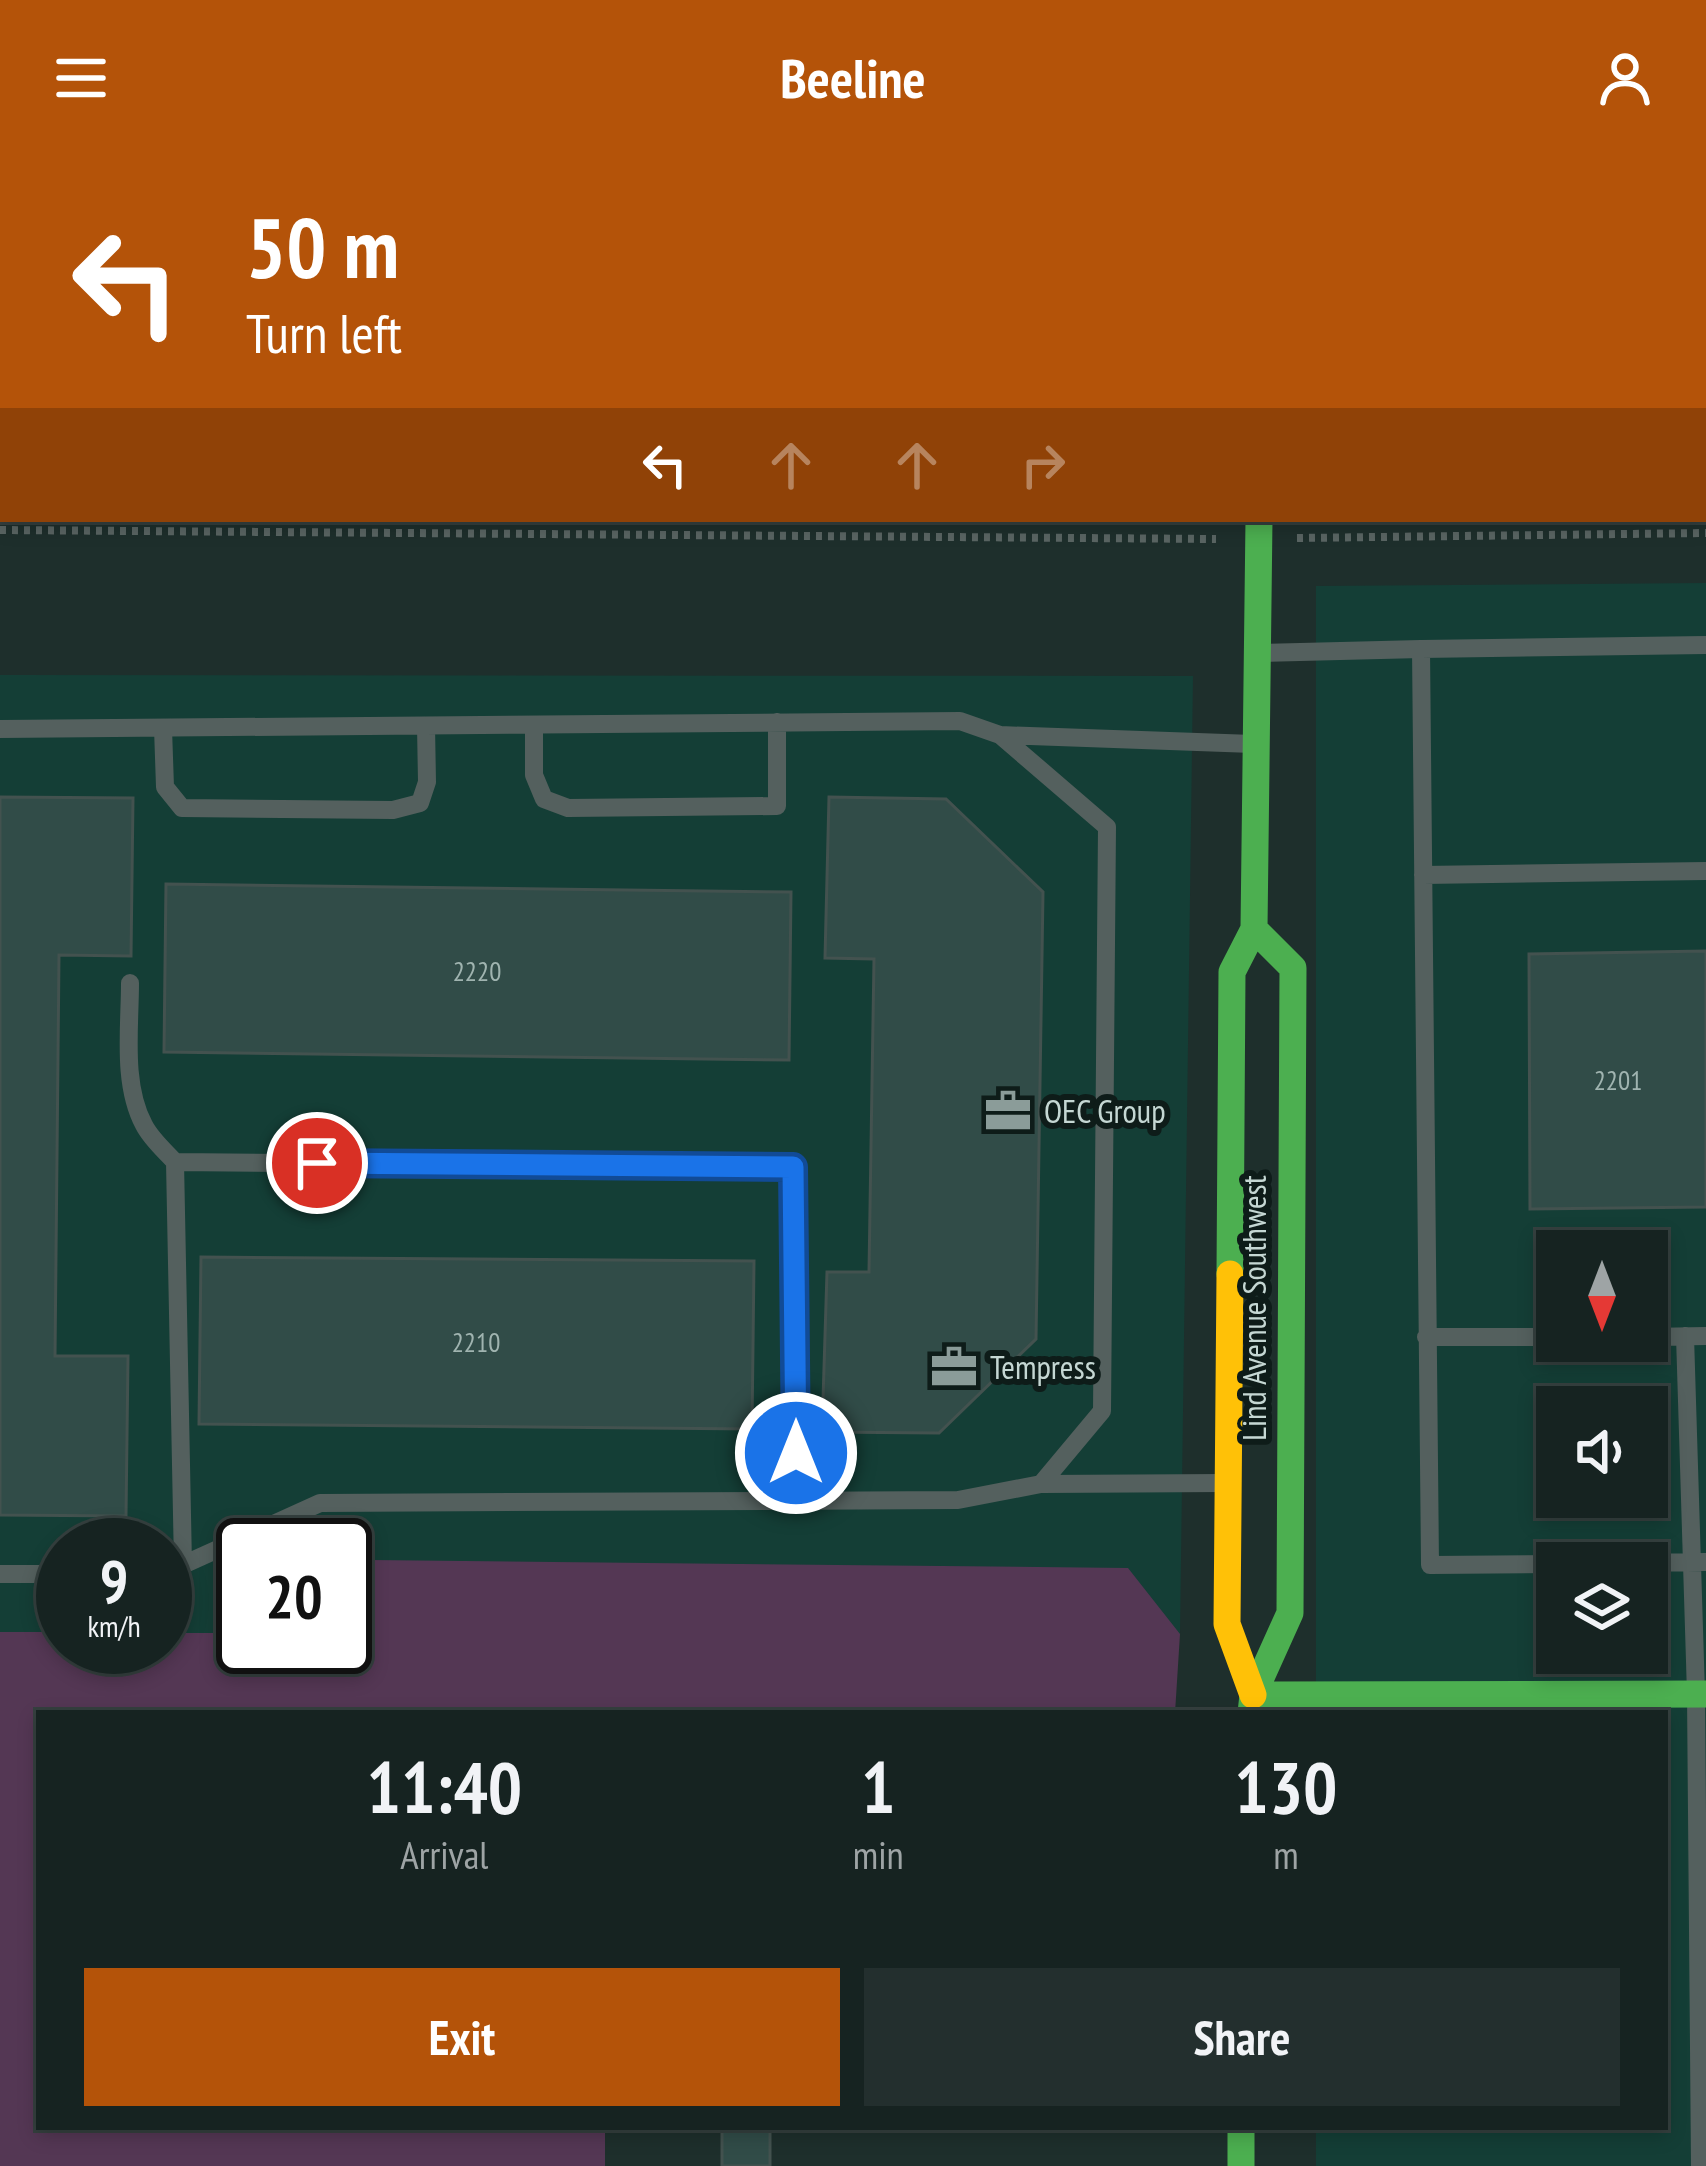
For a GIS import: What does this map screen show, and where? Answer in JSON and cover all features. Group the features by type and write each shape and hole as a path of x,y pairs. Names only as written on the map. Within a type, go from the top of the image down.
{"main road":[{"name":"Lind Avenue Southwest","path":"1252,1704 1227,1624 1226,1483 1232,972 1254,929 1259,529"},
{"name":"Lind Avenue Southwest","path":"1252,1704 1289,1613 1294,968 1254,929"},
{"path":"1252,1704 1701,1694"},
{"path":"1240,2166 1241,2130"}],"lane":[{"path":"1257,653 1706,645"},
{"path":"1421,650 1430,1565 1536,1564"},
{"path":"0,729 961,721 1000,735 1256,745"},
{"path":"535,725 535,775 544,799 568,808 777,806 777,722"},
{"path":"163,728 165,787 182,808 393,811 419,803 427,782 426,726"},
{"path":"1000,735 1107,827 1102,1411 1041,1484"},
{"path":"1423,874 1706,871"},
{"path":"130,982 130,1070 137,1109 146,1130 175,1162 174,1518"},
{"path":"175,1162 793,1167 796,1501"},
{"path":"1668,1336 1706,1336"},
{"path":"1685,1336 1699,1562 1700,2166"},
{"path":"1426,1337 1536,1337"},
{"path":"192,1561 320,1503 958,1500 1041,1484 1226,1483"},
{"path":"1668,1562 1699,1562"},
{"path":"0,1574 36,1574"}],"path":[{"path":"0,530 1706,532"}],"shaded area":[{"path":"1706,583 1706,2166 1316,2166 1316,2130 1668,2130 1668,1710 1316,1710 1316,586"},
{"path":"0,675 1193,676 1180,1634 372,1633 372,1518 216,1518 216,1633 192,1633 192,1518 36,1518 36,1632 0,1632"},
{"path":"372,1560 1128,1568 1180,1634 1175,1710 36,1710 36,2130 605,2130 605,2166 0,2166 0,1632 36,1632 36,1674 192,1674 192,1633 216,1633 216,1674 372,1674"}],"building":[{"path":"0,797 133,798 131,956 59,955 55,1356 128,1356 126,1516 0,1515"},
{"path":"829,797 946,799 1043,892 1036,1339 939,1433 822,1432 827,1272 869,1272 874,959 825,958"},
{"path":"166,884 791,892 789,1060 164,1052"},
{"path":"1706,951 1706,1207 1530,1209 1529,954"},
{"path":"201,1257 754,1261 752,1429 199,1424"},
{"path":"722,2130 770,2130 770,2166 722,2166"}],"traffic: fast":[{"path":"1230,1274 1232,972 1254,929 1259,522"},
{"path":"1251,1710 1253,1695 1290,1613 1293,968 1254,929"},
{"path":"1253,1695 1706,1694"},
{"path":"1241,2130 1241,2166"}],"traffic: slow":[{"path":"1230,1274 1227,1624 1253,1695"}],"place":[{"name":"OEC Group","path":"1008,1111"},
{"name":"Tempress","path":"954,1367"}],"route":[{"path":"317,1163 793,1167 796,1453"}]}
